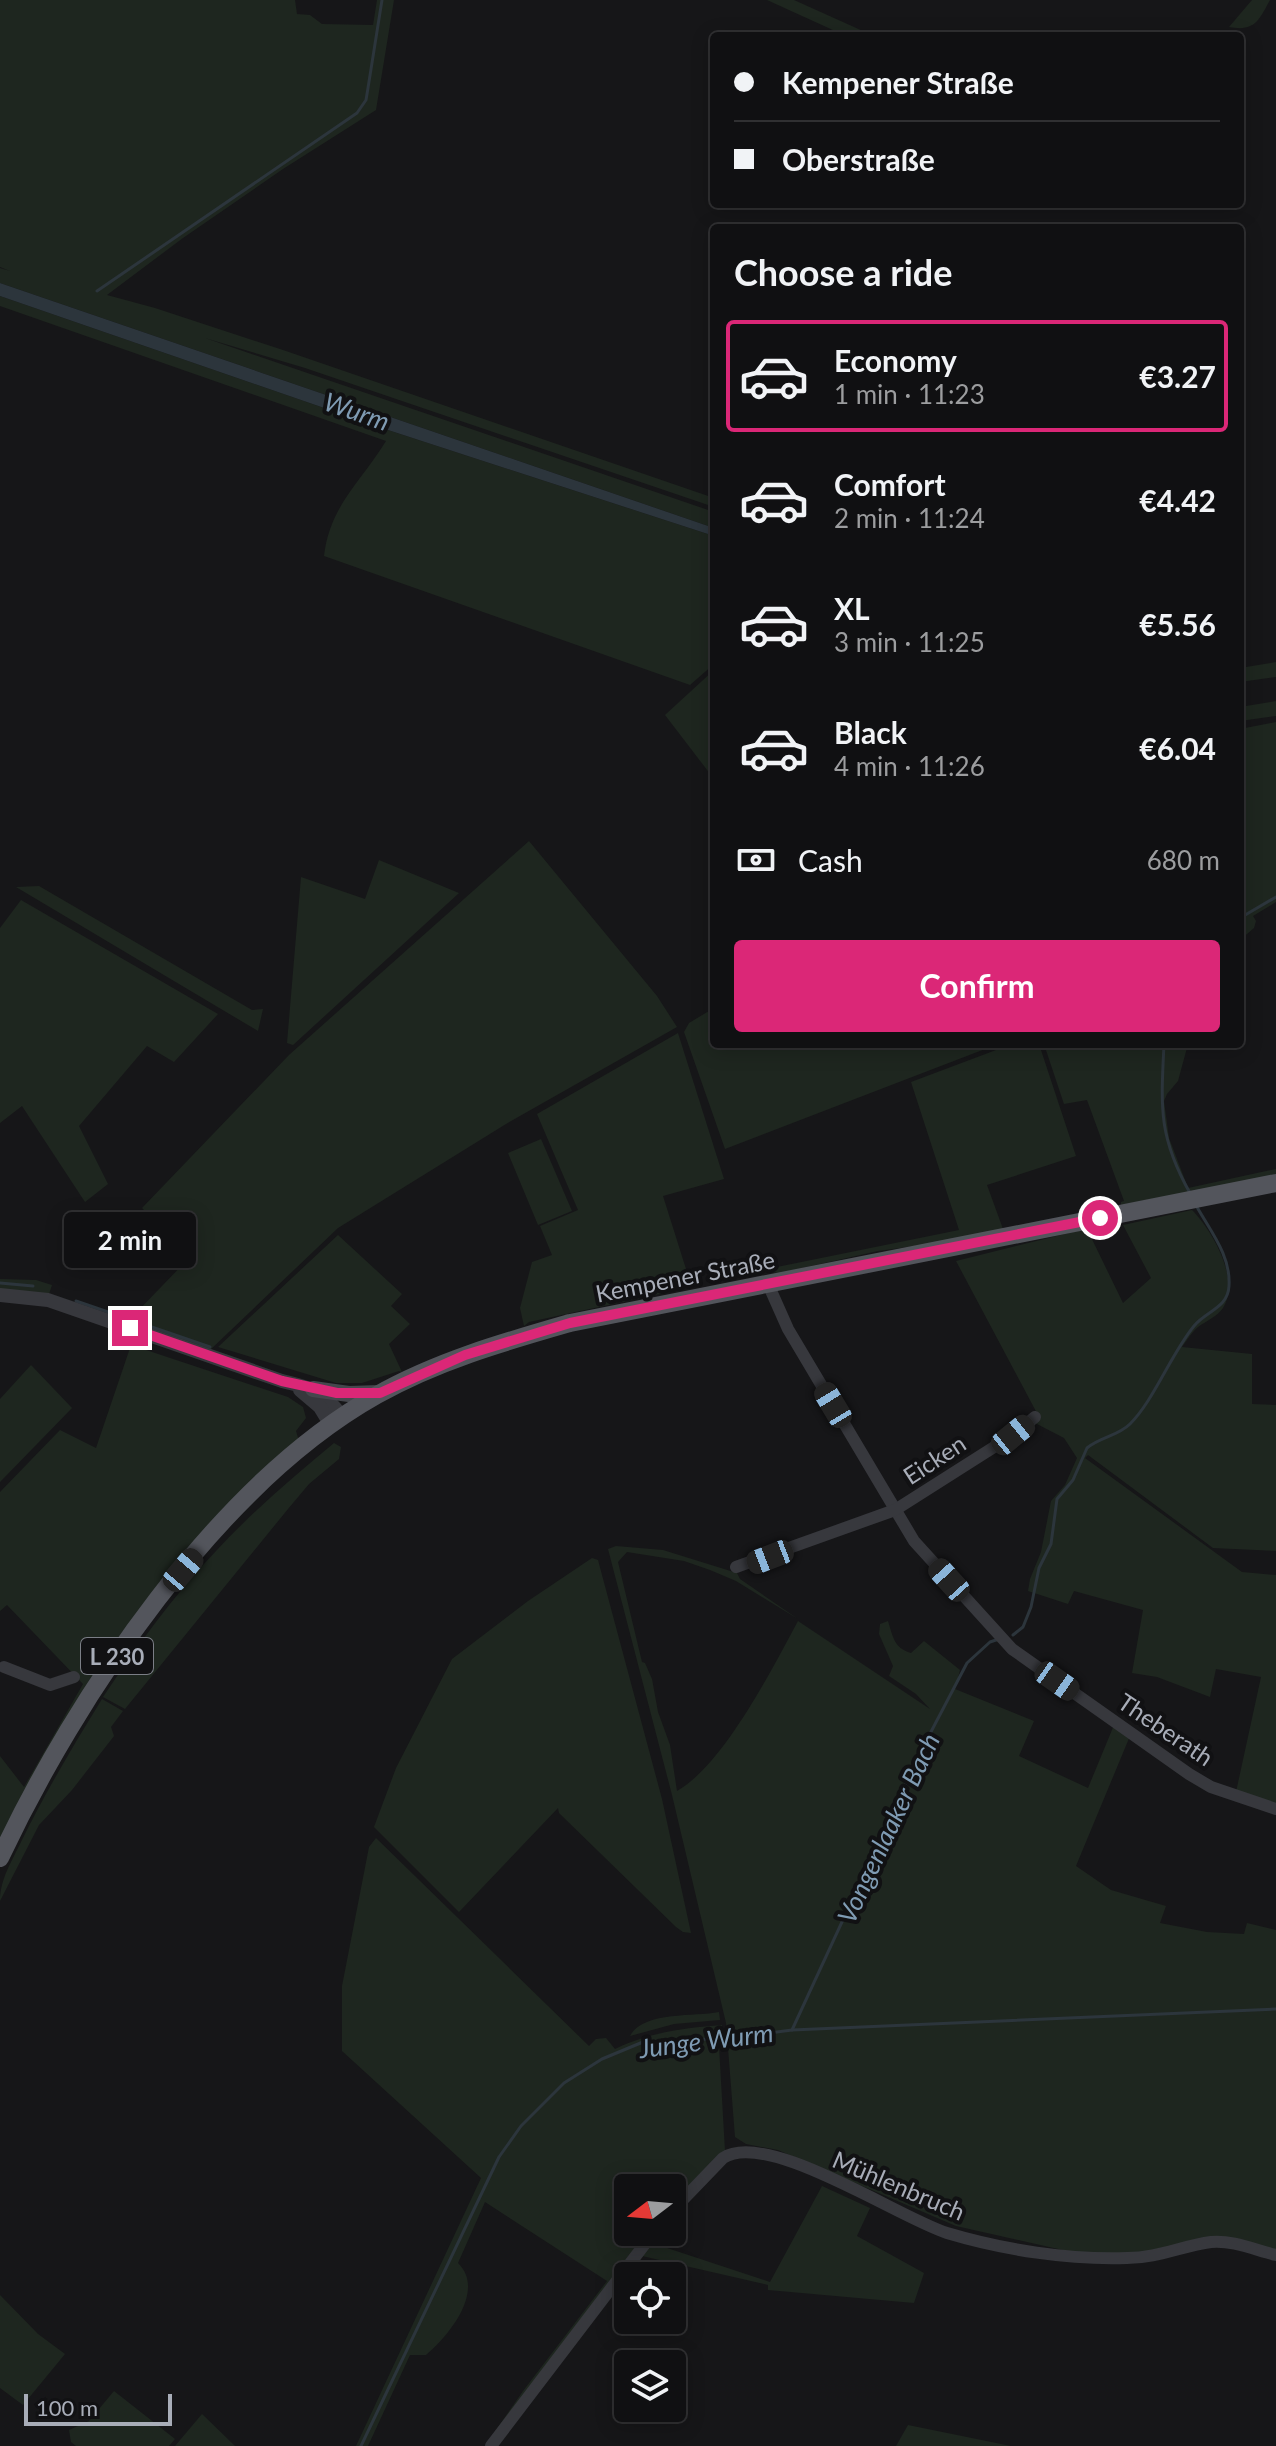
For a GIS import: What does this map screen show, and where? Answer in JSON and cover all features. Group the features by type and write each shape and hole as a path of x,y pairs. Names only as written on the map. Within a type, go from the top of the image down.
{"main road":[{"name":"Kempener Straße","path":"0,1858 51,1756 148,1613 228,1518 268,1478 336,1421 380,1393 465,1355 604,1316 1276,1183"},
{"path":"313,1389 349,1394 380,1393"}],"street":[{"name":"Eicken","path":"768,1284 788,1329 914,1541 1002,1638"},
{"path":"0,1295 48,1300 313,1389 331,1402 336,1421"},
{"path":"282,1381 307,1394 336,1421"},
{"name":"Eicken","path":"736,1567 895,1510 1013,1435 1035,1417"},
{"name":"Theberath","path":"1002,1638 1012,1649 1189,1774 1211,1787 1276,1809"},
{"path":"1,1666 50,1685 74,1677"},
{"name":"Mühlenbruch","path":"686,2196 723,2158 742,2150 763,2153 799,2165 889,2204 941,2231 983,2242 1066,2255 1111,2258 1165,2254 1213,2242 1235,2244 1276,2255"},
{"path":"491,2446 643,2246"}],"shaded area":[{"path":"0,0 295,0 297,14 310,15 322,24 373,25 377,0 394,0 376,110 283,169 107,295 283,350 710,497 710,506 305,368 205,338 710,511 710,527 0,283 0,268 10,271 0,267"},
{"path":"767,0 794,0 865,32 837,32"},
{"path":"1252,0 1270,0 1255,23 1245,28 1229,27"},
{"path":"0,296 385,429 710,535 710,668 690,685 324,556 327,538 340,508 386,441 0,306"},
{"path":"1276,662 1276,677 1244,681 1244,667"},
{"path":"710,674 710,774 665,715"},
{"path":"1276,701 1276,716 1244,720 1244,706"},
{"path":"1276,722 1276,902 1253,916 1256,921 1254,928 1244,937 1244,728"},
{"path":"529,841 657,996 677,1027 506,1124 338,1228 209,1351 107,1314 110,1307 134,1315 190,1257 142,1208 289,1055"},
{"path":"379,860 459,893 293,1045 287,1043 301,877 365,899"},
{"path":"39,886 252,1010 263,1009 258,1031 16,887"},
{"path":"21,900 218,1014 174,1062 147,1046 79,1126 108,1184 85,1202 22,1106 0,1123 0,928"},
{"path":"710,1010 710,1048 988,1048 725,1149 684,1032 689,1023"},
{"path":"678,1033 724,1179 663,1196 692,1288 673,1289 529,1322 524,1326 520,1308 532,1262 552,1255 540,1226 578,1210 537,1114"},
{"path":"1001,1048 1040,1048 1076,1156 987,1185 1003,1229 878,1251 780,1273 770,1272 767,1269 959,1230 911,1082"},
{"path":"1045,1048 1187,1048 1178,1081 1164,1101 1169,1138 1188,1188 1276,1169 1276,1175 1121,1205 1124,1201 1087,1100 1064,1104"},
{"path":"541,1139 572,1211 538,1225 508,1153"},
{"path":"1192,1210 1208,1230 1222,1256 1229,1284 1228,1297 1221,1311 1196,1329 1182,1347 1252,1354 1252,1404 1276,1405 1276,1551 1213,1548 1088,1455 1085,1458 1242,1572 1276,1575 1276,1806 1236,1792 1261,1677 1216,1669 1210,1697 1157,1677 1132,1673 1143,1610 1074,1591 1068,1604 1028,1591 1041,1552 1051,1501 1065,1485 1077,1458 1064,1438 1035,1423 1039,1417 956,1261 1081,1230 1088,1231 1123,1303 1151,1278 1123,1225"},
{"path":"338,1235 402,1294 391,1306 410,1324 389,1344 402,1372 362,1383 336,1383 218,1347"},
{"path":"0,1279 36,1280 52,1285 49,1294 0,1290"},
{"path":"131,1345 288,1397 303,1407 306,1418 296,1431 299,1441 204,1534 0,1844 0,1756 24,1787 83,1684 7,1605 0,1611 0,1492 60,1430 96,1448"},
{"path":"31,1365 72,1408 0,1482 0,1399"},
{"path":"334,1443 341,1447 339,1459 309,1484 125,1709 103,1697 156,1622 200,1568 258,1509"},
{"path":"616,1546 663,1550 737,1573 740,1579 798,1619 736,1581 684,1561 627,1552 618,1562 642,1662 652,1679 658,1712 670,1745 677,1791 695,1778 729,1738 761,1689 798,1621 930,1709 916,1694 889,1676 893,1666 879,1634 880,1624 888,1621 895,1641 905,1651 911,1653 924,1641 960,1670 955,1689 1034,1721 1019,1756 1088,1788 1114,1725 1130,1736 1076,1866 1111,1890 1166,1906 1160,1923 1207,1932 1244,1934 1247,1923 1276,1930 1276,2251 1233,2240 1143,2254 1076,2253 956,2226 778,2150 746,2144 735,2137 726,2023 672,1795 608,1549"},
{"path":"592,1558 598,1560 662,1799 691,1933 676,1927 559,1813 558,1808 459,1912 374,1827 396,1768 452,1659 528,1601"},
{"path":"102,1699 123,1711 111,1727 114,1736 72,1790 39,1825 0,1901 10,1863"},
{"path":"376,1838 589,2046 596,2039 606,2038 615,2049 667,2032 722,2025 719,2046 725,2151 686,2191 686,2174 614,2174 614,2246 639,2246 627,2262 614,2262 614,2280 488,2446 485,2446 523,2391 607,2281 485,2202 458,2263 466,2274 468,2286 461,2312 454,2325 426,2355 410,2355 368,2446 356,2446 481,2178 342,2051 342,1986 369,1847"},
{"path":"719,2012 720,2020 674,2024 630,2036 646,2022 657,2019"},
{"path":"822,2186 870,2208 857,2236 924,2273 914,2303 768,2290 768,2285 686,2266 686,2262 668,2262 642,2256 650,2246 661,2246 770,2282"},
{"path":"0,2295 38,2334 65,2354 23,2405 0,2388"},
{"path":"114,2391 175,2439 169,2446 76,2446 71,2442 69,2430 89,2421"},
{"path":"202,2414 235,2446 175,2446"},
{"path":"908,2425 1011,2446 896,2446"}],"water":[{"name":"Wurm","path":"0,283 710,527 710,535 385,429 0,296"}],"waterway":[{"path":"97,291 357,113 366,100 382,0"},
{"name":"Vongenlaaker Bach","path":"1244,916 1276,897"},
{"name":"Vongenlaaker Bach","path":"1164,1048 1164,1121 1172,1155 1190,1193"},
{"name":"Vongenlaaker Bach","path":"1013,1635 1023,1627 1031,1607 1039,1568 1051,1544 1057,1499 1073,1480 1087,1448 1130,1424 1194,1326 1221,1304 1228,1293 1227,1265 1197,1207"},
{"path":"0,1283 33,1286"},
{"path":"76,1301 210,1347"},
{"name":"Vongenlaaker Bach","path":"792,2030 922,1749 967,1663 990,1642 999,1639"},
{"name":"Junge Wurm","path":"361,2446 499,2157 521,2126 564,2083 602,2059 643,2042 731,2038 792,2030 1276,2009"}],"route":[{"path":"130,1328 282,1381 337,1393 380,1393 465,1355 570,1323 1100,1218"}]}
